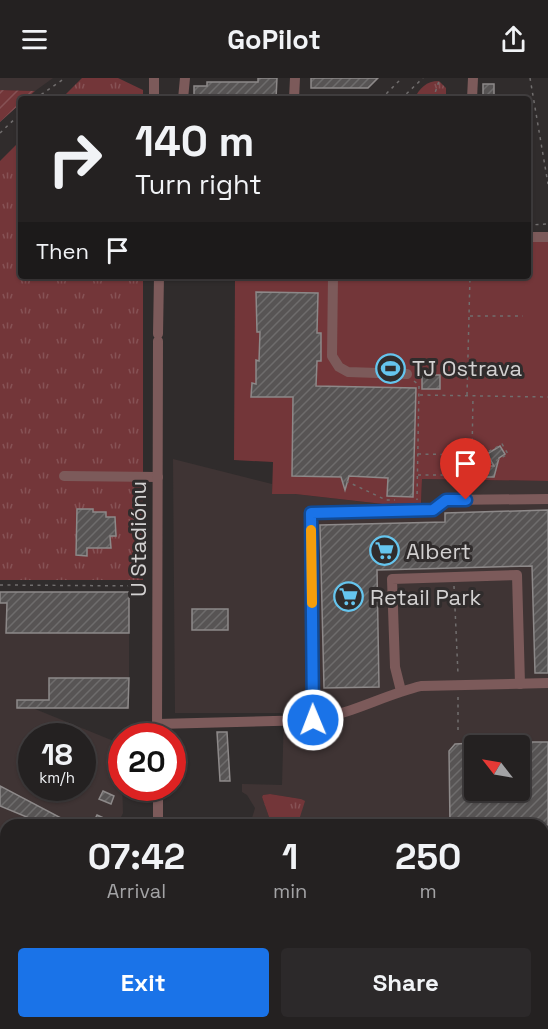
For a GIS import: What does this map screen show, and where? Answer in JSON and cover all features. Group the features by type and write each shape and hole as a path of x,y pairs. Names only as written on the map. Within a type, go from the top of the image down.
{"street":[{"path":"154,78 154,96"},
{"path":"183,96 185,78"},
{"path":"294,96 295,78"},
{"path":"472,96 473,78"},
{"path":"531,237 548,237"},
{"name":"U Stadiónu","path":"157,723 159,279"},
{"path":"333,279 332,356 339,367 348,372 407,374"},
{"path":"64,476 158,477"},
{"path":"313,720 311,513 433,510 446,500 548,499"},
{"path":"401,691 395,667 392,579 517,575 520,684"},
{"path":"186,723 313,720 338,716 401,691 421,686 548,683"},
{"path":"158,801 158,819"}],"path":[{"path":"39,96 64,78"},
{"path":"384,96 402,78"},
{"path":"404,96 423,78"},
{"path":"434,96 440,78"},
{"path":"530,78 548,184"},
{"path":"0,133 18,116"},
{"path":"531,225 548,224"},
{"path":"467,396 471,279"},
{"path":"469,316 524,316"},
{"path":"407,374 419,386 417,500"},
{"path":"419,395 548,397"},
{"path":"418,475 474,475 473,396"},
{"path":"474,460 502,444 508,454 490,464 474,466"},
{"path":"418,454 472,455"},
{"path":"346,481 386,500 396,500"},
{"path":"454,577 458,730"},
{"path":"0,585 158,586"}],"shaded area":[{"path":"0,78 53,78 35,91 0,90"},
{"path":"173,459 272,484 272,494 295,494 383,504 421,503 422,479 548,481 548,819 252,819 255,808 247,795 242,792 242,784 282,785 284,713 175,713","holes":["263,795 301,799 269,817"]},
{"path":"0,592 129,592 129,709 35,709 69,723 18,723 18,801 96,801 96,734 108,739 108,801 123,801 123,813 120,819 0,819"}],"green space":[{"path":"82,78 118,78 143,90 143,96 64,96"},
{"path":"439,81 446,88 446,96 416,96 430,82"},
{"path":"0,90 35,91 29,96 18,96 18,106 0,122"},
{"path":"18,143 18,279 143,279 143,580 0,580 0,161"},
{"name":"TJ Ostrava","path":"531,242 548,242 548,481 422,479 421,503 383,504 295,494 272,494 273,462 234,460 235,279 531,279"},
{"path":"270,794 305,801 299,819 269,817 263,795"}],"building":[{"path":"258,78 277,78 276,96 194,96 194,86 207,86 207,82 258,82"},
{"path":"311,78 378,78 368,88 311,88"},
{"path":"483,84 494,84 494,96 483,96"},
{"path":"256,292 318,293 317,333 321,333 321,361 317,361 316,386 416,388 413,497 387,496 388,478 349,476 345,490 341,477 292,476 293,397 251,397 252,383 256,384 256,360 259,361 260,332 257,332"},
{"path":"422,375 440,375 440,389 422,389"},
{"path":"500,446 505,454 499,458 494,477 477,477 477,466 494,466 487,454"},
{"path":"77,509 93,509 93,512 106,512 106,517 115,517 116,536 110,536 111,548 87,548 87,556 76,555"},
{"name":"Retail Park","path":"548,510 548,673 535,673 532,566 377,570 379,687 324,688 320,525 445,522 445,513"},
{"path":"0,592 129,592 129,633 6,633 7,603 0,603"},
{"path":"192,609 228,609 228,630 192,630"},
{"path":"49,678 129,678 128,708 17,708 17,700 49,700"},
{"path":"217,732 227,732 230,781 220,781"},
{"path":"530,742 548,742 548,819 450,819 449,751 455,744 464,744 464,801 530,801"},
{"path":"0,786 18,795 18,801 29,801 63,819 31,819 0,806"},
{"path":"103,791 108,793 108,801 112,801 111,804 99,799"}],"slow traffic":[{"path":"311,530 312,603"}],"place":[{"name":"TJ Ostrava","path":"391,368"},
{"name":"Albert","path":"385,551"},
{"name":"Retail Park","path":"349,597"}],"route":[{"path":"313,720 311,513 433,510 446,500 466,500"}]}
